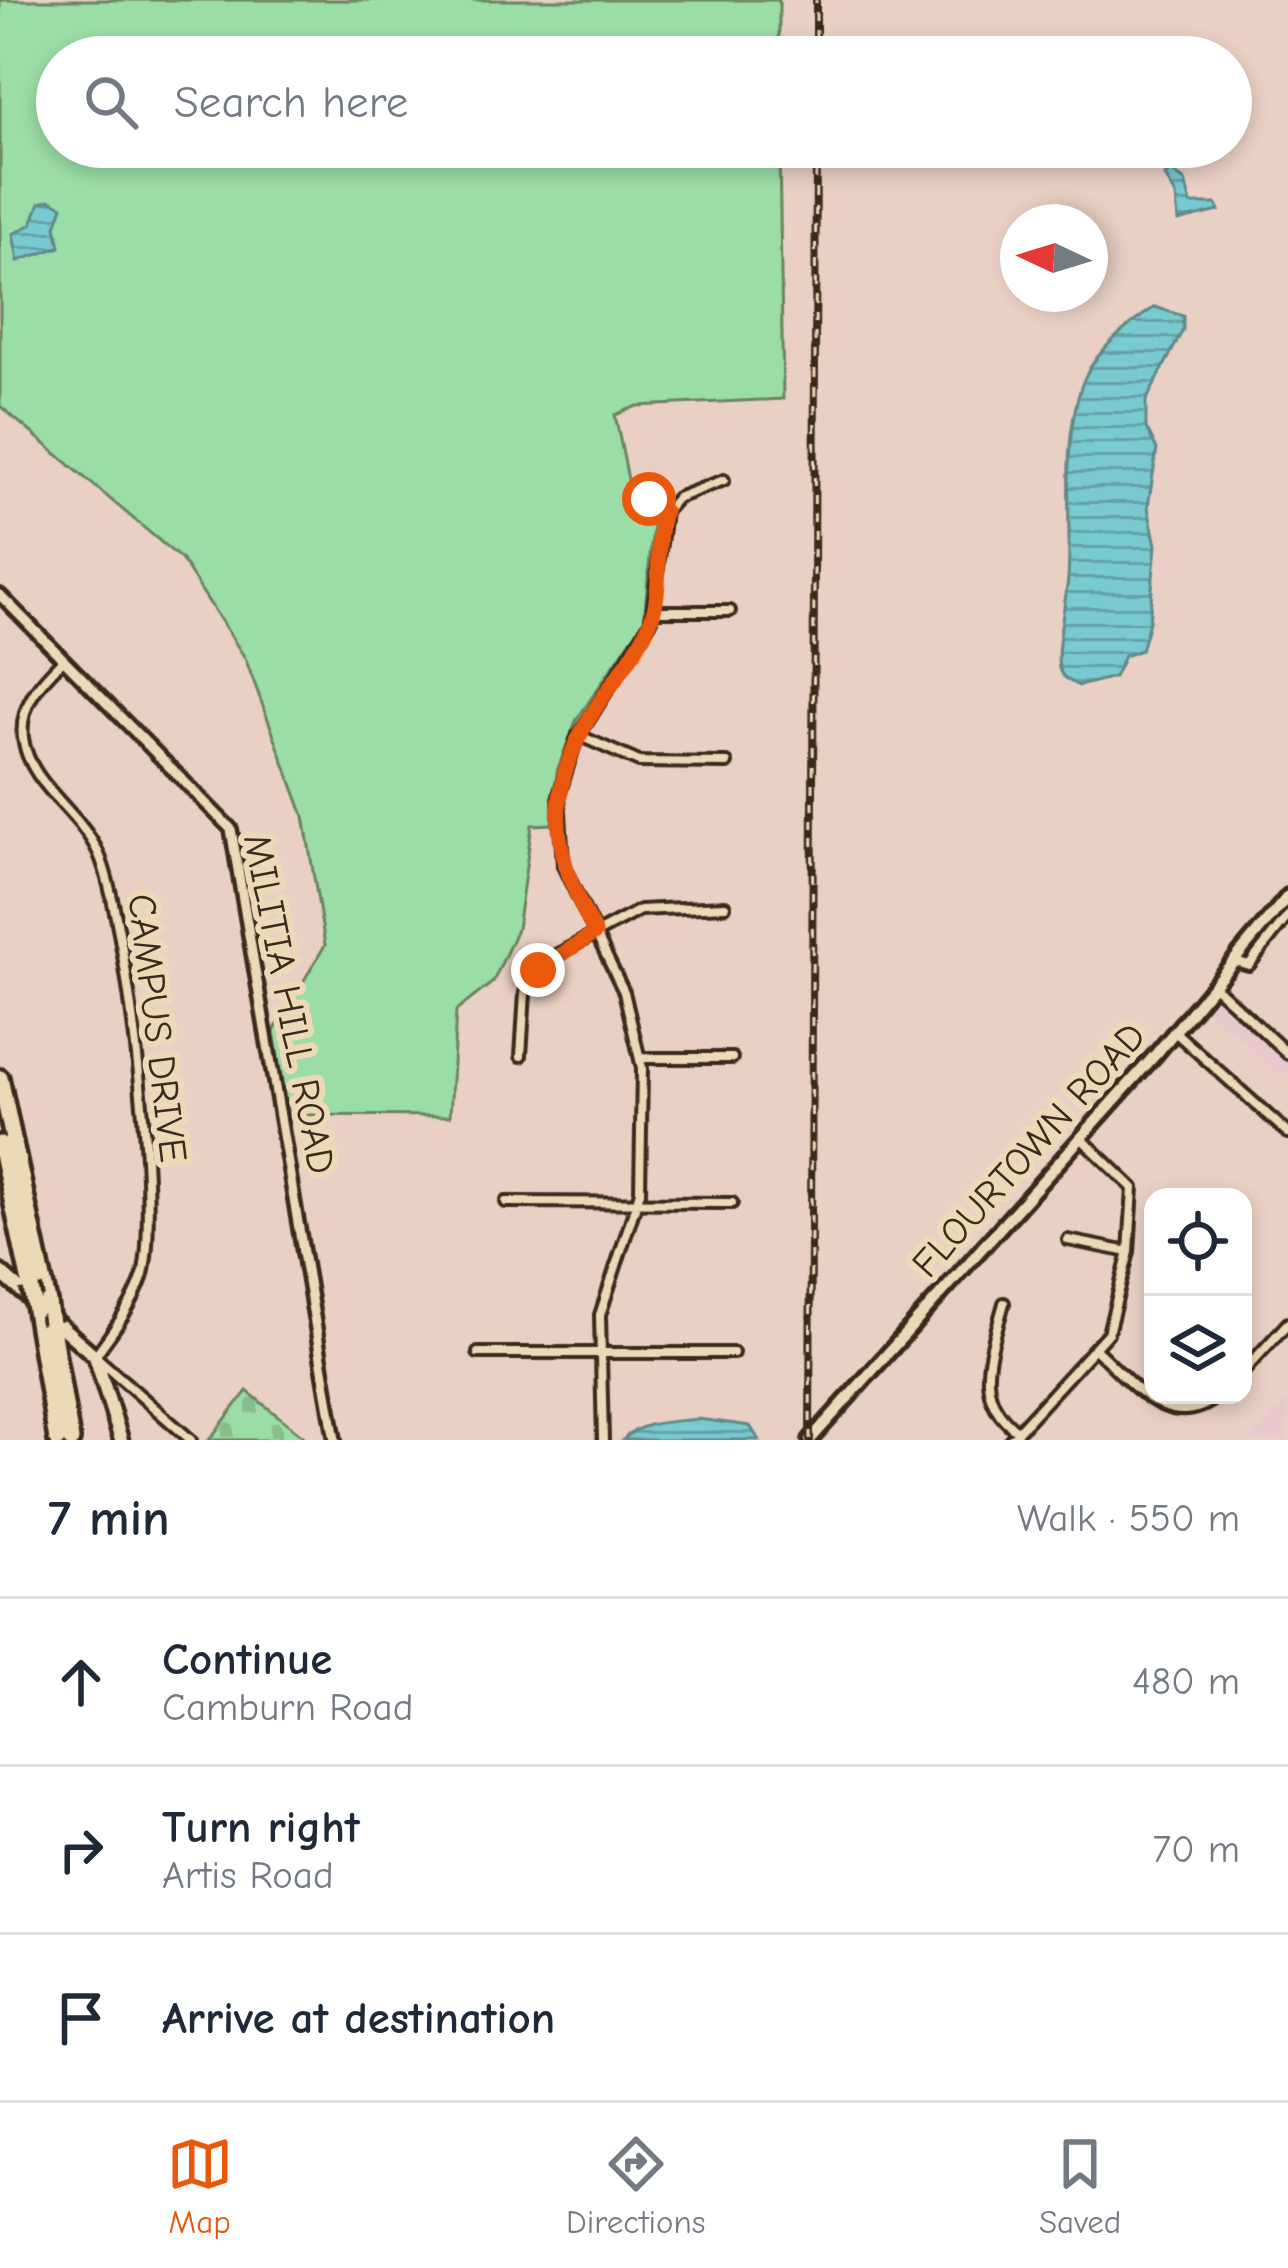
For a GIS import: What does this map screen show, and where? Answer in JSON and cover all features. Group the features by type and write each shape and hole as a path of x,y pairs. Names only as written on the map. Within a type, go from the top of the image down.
{"highway":[{"path":"0,1078 42,1306 57,1440"},
{"path":"0,1144 31,1288 52,1324 71,1440"}],"main road":[{"name":"FLOURTOWN ROAD","path":"810,1440 1081,1138 1288,896"},
{"path":"0,1272 94,1356 121,1440"}],"street":[{"path":"603,1440 600,1315 638,1202 640,1058 624,992 567,878 558,832 559,795 578,735 638,645 654,611 664,512 677,498 724,480"},
{"path":"649,499 664,512"},
{"name":"MILITIA HILL ROAD","path":"0,595 231,829 335,1440"},
{"path":"654,611 730,611"},
{"name":"CAMPUS DRIVE","path":"63,660 28,705 24,744 36,772 90,837 118,910 149,1220 142,1278 94,1356"},
{"path":"578,735 638,762 727,763"},
{"path":"521,1056 524,999 533,976 560,951 645,909 725,906"},
{"path":"1235,961 1249,965 1288,916"},
{"path":"1214,986 1288,1054"},
{"path":"1174,1032 1288,1133"},
{"path":"640,1058 732,1058"},
{"path":"1010,1440 1108,1334 1129,1252 1133,1188 1081,1138"},
{"path":"506,1202 732,1203"},
{"path":"1068,1240 1129,1252"},
{"path":"1004,1303 986,1379 990,1404 1017,1431"},
{"path":"1252,1359 1288,1323"},
{"path":"1095,1349 1144,1395"},
{"path":"478,1353 733,1353"},
{"path":"94,1356 191,1440"},
{"path":"1154,1404 1169,1411 1197,1410 1206,1404"}],"shaded area":[{"path":"1214,986 1288,1054 1288,1083 1199,1003"},
{"path":"1288,1397 1288,1440 1249,1440"}],"green space":[{"path":"0,0 779,0 779,36 36,36 36,168 779,168 783,399 637,406 615,415 630,489 654,514 644,620 576,721 557,771 552,824 532,825 517,929 493,982 456,1011 450,1116 287,1115 274,1031 325,945 304,816 245,658 181,559 0,406"},
{"path":"247,1391 308,1440 209,1440"}],"water":[{"path":"1171,171 1185,181 1191,204 1216,204 1219,211 1178,221 1176,196 1165,176"},
{"path":"50,200 63,206 56,226 60,247 18,261 13,234 32,224 40,203"},
{"path":"1155,307 1183,316 1183,330 1146,401 1146,428 1157,449 1148,507 1156,545 1149,622 1141,650 1124,656 1114,677 1079,686 1062,675 1058,660 1068,578 1069,458 1075,410 1086,375 1102,352"},
{"path":"698,1419 750,1426 759,1440 623,1440 648,1425"}],"railway":[{"path":"816,0 816,36"},
{"path":"810,1440 816,168"}],"route":[{"path":"538,970 560,951 595,933 563,866 559,795 576,740 646,632 654,611 664,512 649,499"}]}
